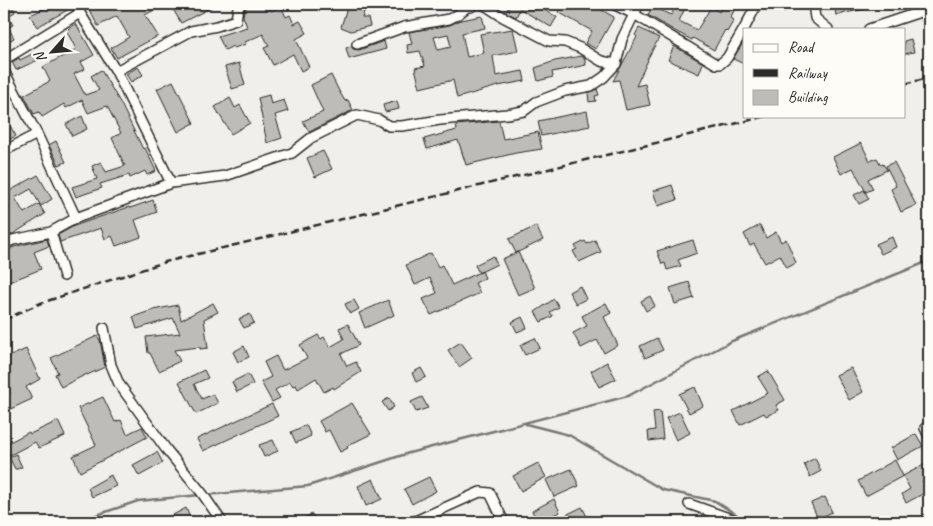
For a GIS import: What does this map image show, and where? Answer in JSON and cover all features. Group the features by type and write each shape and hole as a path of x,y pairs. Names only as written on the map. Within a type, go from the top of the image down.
{"street":[{"path":"76,4 116,71 171,183"},
{"path":"116,71 191,31 236,20 238,7 242,4"},
{"path":"357,44 404,27 448,19 467,7 471,7 473,4"},
{"path":"483,4 503,17 550,41 565,42 580,48 602,61 616,64"},
{"path":"613,4 634,14 716,64 724,62 728,58 743,31"},
{"path":"4,244 13,240 51,232 76,218 171,183 225,176 283,156 300,148 304,142 357,115 379,120 389,126 402,126 440,120 507,114 524,111 536,102 565,91 591,86 604,77 616,64 622,39 640,4"},
{"path":"745,28 757,4"},
{"path":"816,4 815,18 827,28"},
{"path":"872,28 929,9"},
{"path":"4,60 80,13"},
{"path":"4,71 76,218"},
{"path":"4,151 36,134"},
{"path":"51,232 64,276"},
{"path":"104,328 111,365 119,384 222,522"},
{"path":"413,522 480,492 490,493 504,522"},
{"path":"689,504 740,522"}],"building":[{"path":"4,4 11,4 15,12 8,16 13,25 8,27 14,38 4,44"},
{"path":"62,4 70,4 71,8 37,27 30,15 48,7 50,10"},
{"path":"86,4 165,4 145,15 158,36 117,58 111,48 129,37 117,16 98,26"},
{"path":"170,4 218,4 181,23"},
{"path":"248,4 267,4 271,11 281,6 286,17 290,15 294,24 300,21 307,33 296,39 309,67 301,71 293,54 273,65 264,48 269,46 263,34 245,42 246,44 234,48 233,46 225,50 218,36 247,27 243,16"},
{"path":"348,4 366,6 362,18 368,18 370,26 351,31 341,27"},
{"path":"510,4 539,4 537,6 557,17 551,27 520,9 516,17 506,12"},
{"path":"563,4 593,5 614,17 596,49 585,43 592,31 558,12"},
{"path":"677,4 687,4 679,21 697,30 711,7 719,12 724,4 738,4 730,18 734,20 727,32 725,30 714,50 648,15 652,7 671,15"},
{"path":"769,4 789,4 784,12"},
{"path":"834,4 873,4 874,7 836,15"},
{"path":"482,16 485,28 462,33 467,57 484,53 480,34 513,29 518,51 493,56 496,76 523,71 525,81 498,86 457,98 453,80 420,88 415,68 425,66 420,51 408,53 407,45 412,44 409,32 450,25 461,20","holes":["448,34 451,47 438,50 434,37"]},
{"path":"929,16 929,40 927,41 921,18"},
{"path":"76,24 94,55 81,62 85,69 74,74 85,95 99,90 91,76 101,70 156,171 147,175 145,171 130,178 129,175 100,184 102,188 76,197 72,187 97,179 92,166 101,162 106,172 125,166 112,138 121,133 107,106 88,113 82,100 66,108 64,104 42,117 39,112 34,114 24,95 50,81 43,67 76,49 66,30"},
{"path":"639,28 659,38 636,86 645,84 650,105 626,110 619,80 613,81 637,37 635,35"},
{"path":"911,39 914,52 906,54 906,40"},
{"path":"384,41 386,49 349,59 346,48 351,46 353,49 359,50"},
{"path":"743,43 743,64 733,59"},
{"path":"674,46 703,63 699,74 668,60"},
{"path":"34,53 38,60 16,70 12,62"},
{"path":"581,56 584,58 586,65 552,72 553,77 538,81 535,68 555,61"},
{"path":"239,63 245,85 232,89 225,67"},
{"path":"138,67 143,75 131,82 126,74"},
{"path":"331,75 345,101 348,100 353,110 309,132 303,121 323,112 311,85"},
{"path":"173,81 194,123 178,132 157,89"},
{"path":"597,89 599,95 595,96 596,101 589,102 588,93"},
{"path":"269,95 271,104 284,100 288,111 275,115 282,138 267,143 258,98"},
{"path":"230,98 235,108 240,105 250,123 231,134 215,107"},
{"path":"397,101 399,109 385,112 383,105"},
{"path":"587,111 590,126 541,136 538,121"},
{"path":"82,116 87,129 72,136 66,124"},
{"path":"499,121 503,139 538,132 542,149 466,165 458,140 427,149 424,139 457,130 456,125"},
{"path":"9,124 16,136 4,142 4,127"},
{"path":"56,141 66,162 59,165 49,145"},
{"path":"861,143 870,161 877,158 887,170 868,179 873,189 866,192 853,168 841,174 833,157"},
{"path":"323,151 332,169 315,177 307,158"},
{"path":"894,162 916,205 901,212 891,189 896,186 886,166"},
{"path":"38,175 52,199 41,206 31,189 15,198 24,213 39,204 45,214 13,234 4,237 4,194"},
{"path":"672,185 677,200 658,206 653,191"},
{"path":"864,190 869,199 859,204 854,195"},
{"path":"153,200 157,212 135,220 141,237 116,246 112,236 105,239 101,228 60,242 58,235 74,226"},
{"path":"760,225 766,238 776,232 781,242 786,239 796,263 787,268 780,255 765,263 754,244 750,246 744,234"},
{"path":"536,226 543,240 516,253 509,239"},
{"path":"892,237 896,247 881,254 876,244"},
{"path":"47,239 49,246 34,252 41,269 4,284 4,251"},
{"path":"595,240 601,252 579,262 573,251 577,249 575,246 585,241 587,244"},
{"path":"693,240 697,253 678,260 681,266 667,270 665,263 662,264 657,251"},
{"path":"518,252 535,288 518,295 502,259"},
{"path":"431,253 438,267 442,265 452,285 482,271 485,278 475,283 480,293 431,315 423,299 437,293 430,278 415,285 406,265"},
{"path":"493,256 497,264 479,273 475,265"},
{"path":"689,282 694,298 675,304 670,288"},
{"path":"580,286 586,299 576,304 569,292"},
{"path":"650,296 655,306 646,311 641,301"},
{"path":"554,299 559,307 550,312 553,316 541,322 535,312"},
{"path":"354,300 359,309 350,314 345,304"},
{"path":"388,300 394,315 365,328 359,313"},
{"path":"213,303 218,312 204,319 208,348 174,350 180,361 159,371 150,353 148,353 146,337 180,333 173,318 137,329 133,317 153,310 178,305 181,320"},
{"path":"606,303 611,313 604,317 618,345 604,353 597,340 581,348 573,333 587,326 582,316"},
{"path":"250,314 254,323 244,328 239,319"},
{"path":"522,317 527,328 517,332 512,322"},
{"path":"348,324 359,345 341,354 347,366 356,362 361,372 334,389 333,387 324,392 316,378 298,389 296,385 293,386 290,382 275,390 280,398 272,402 261,382 271,377 264,362 276,356 283,370 307,358 300,345 318,335 321,339 324,337 330,347 344,339 339,328"},
{"path":"97,336 100,340 105,367 61,387 55,374 58,373 51,358"},
{"path":"535,338 540,348 525,355 520,345"},
{"path":"657,338 663,350 645,358 640,346"},
{"path":"461,342 472,358 459,367 448,350"},
{"path":"244,346 249,357 238,362 233,352"},
{"path":"26,349 40,379 26,387 32,399 4,412 4,396 10,393 4,381 4,359"},
{"path":"607,362 616,379 599,387 591,371"},
{"path":"421,368 426,377 416,382 412,373"},
{"path":"851,368 863,392 849,400 836,375"},
{"path":"204,370 208,378 194,384 202,399 213,394 218,403 196,414 179,382"},
{"path":"768,371 785,400 776,405 779,410 766,416 764,413 740,425 733,411 768,393 758,377"},
{"path":"248,374 253,384 237,392 232,382"},
{"path":"695,387 703,406 689,413 679,394"},
{"path":"103,397 115,422 121,420 127,434 142,427 147,437 80,472 73,456 96,445 78,408"},
{"path":"422,397 428,408 416,412 411,402"},
{"path":"389,398 394,407 388,411 382,402"},
{"path":"352,403 371,434 347,446 348,448 340,452 329,430 325,432 319,421"},
{"path":"272,404 278,416 203,451 197,439"},
{"path":"660,411 663,439 649,441 648,431 655,430 653,412"},
{"path":"680,412 690,433 676,440 666,418"},
{"path":"58,421 65,436 39,448 35,442 10,455 4,445 29,432 30,434"},
{"path":"306,425 311,436 296,443 291,432"},
{"path":"916,434 923,446 897,460 891,448"},
{"path":"273,440 278,451 264,457 259,445"},
{"path":"157,452 163,463 139,476 133,465"},
{"path":"16,454 22,467 15,469 9,457"},
{"path":"815,458 821,471 810,477 804,464"},
{"path":"895,460 903,476 866,496 858,481"},
{"path":"929,462 929,477 922,481 928,491 906,503 902,494 910,489 903,476"},
{"path":"538,463 546,477 521,491 513,476"},
{"path":"571,469 579,486 554,497 546,480"},
{"path":"111,475 116,486 92,497 88,488"},
{"path":"429,477 436,491 412,504 404,489"},
{"path":"373,479 382,499 366,506 358,486"},
{"path":"825,497 832,512 818,519 811,503"},
{"path":"554,499 560,512 538,522 532,511"},
{"path":"582,507 590,522 567,522 564,516"},
{"path":"186,508 191,520 186,522 160,522"},
{"path":"312,514 317,522 296,522"}],"waterway":[{"path":"206,495 308,486 409,453 628,396 732,341 929,261"},
{"path":"526,424 569,435 663,490 715,501 748,522"},
{"path":"76,522 138,501 200,495"}],"railway":[{"path":"906,84 929,78"},
{"path":"4,320 41,303 165,262 759,118"}]}
